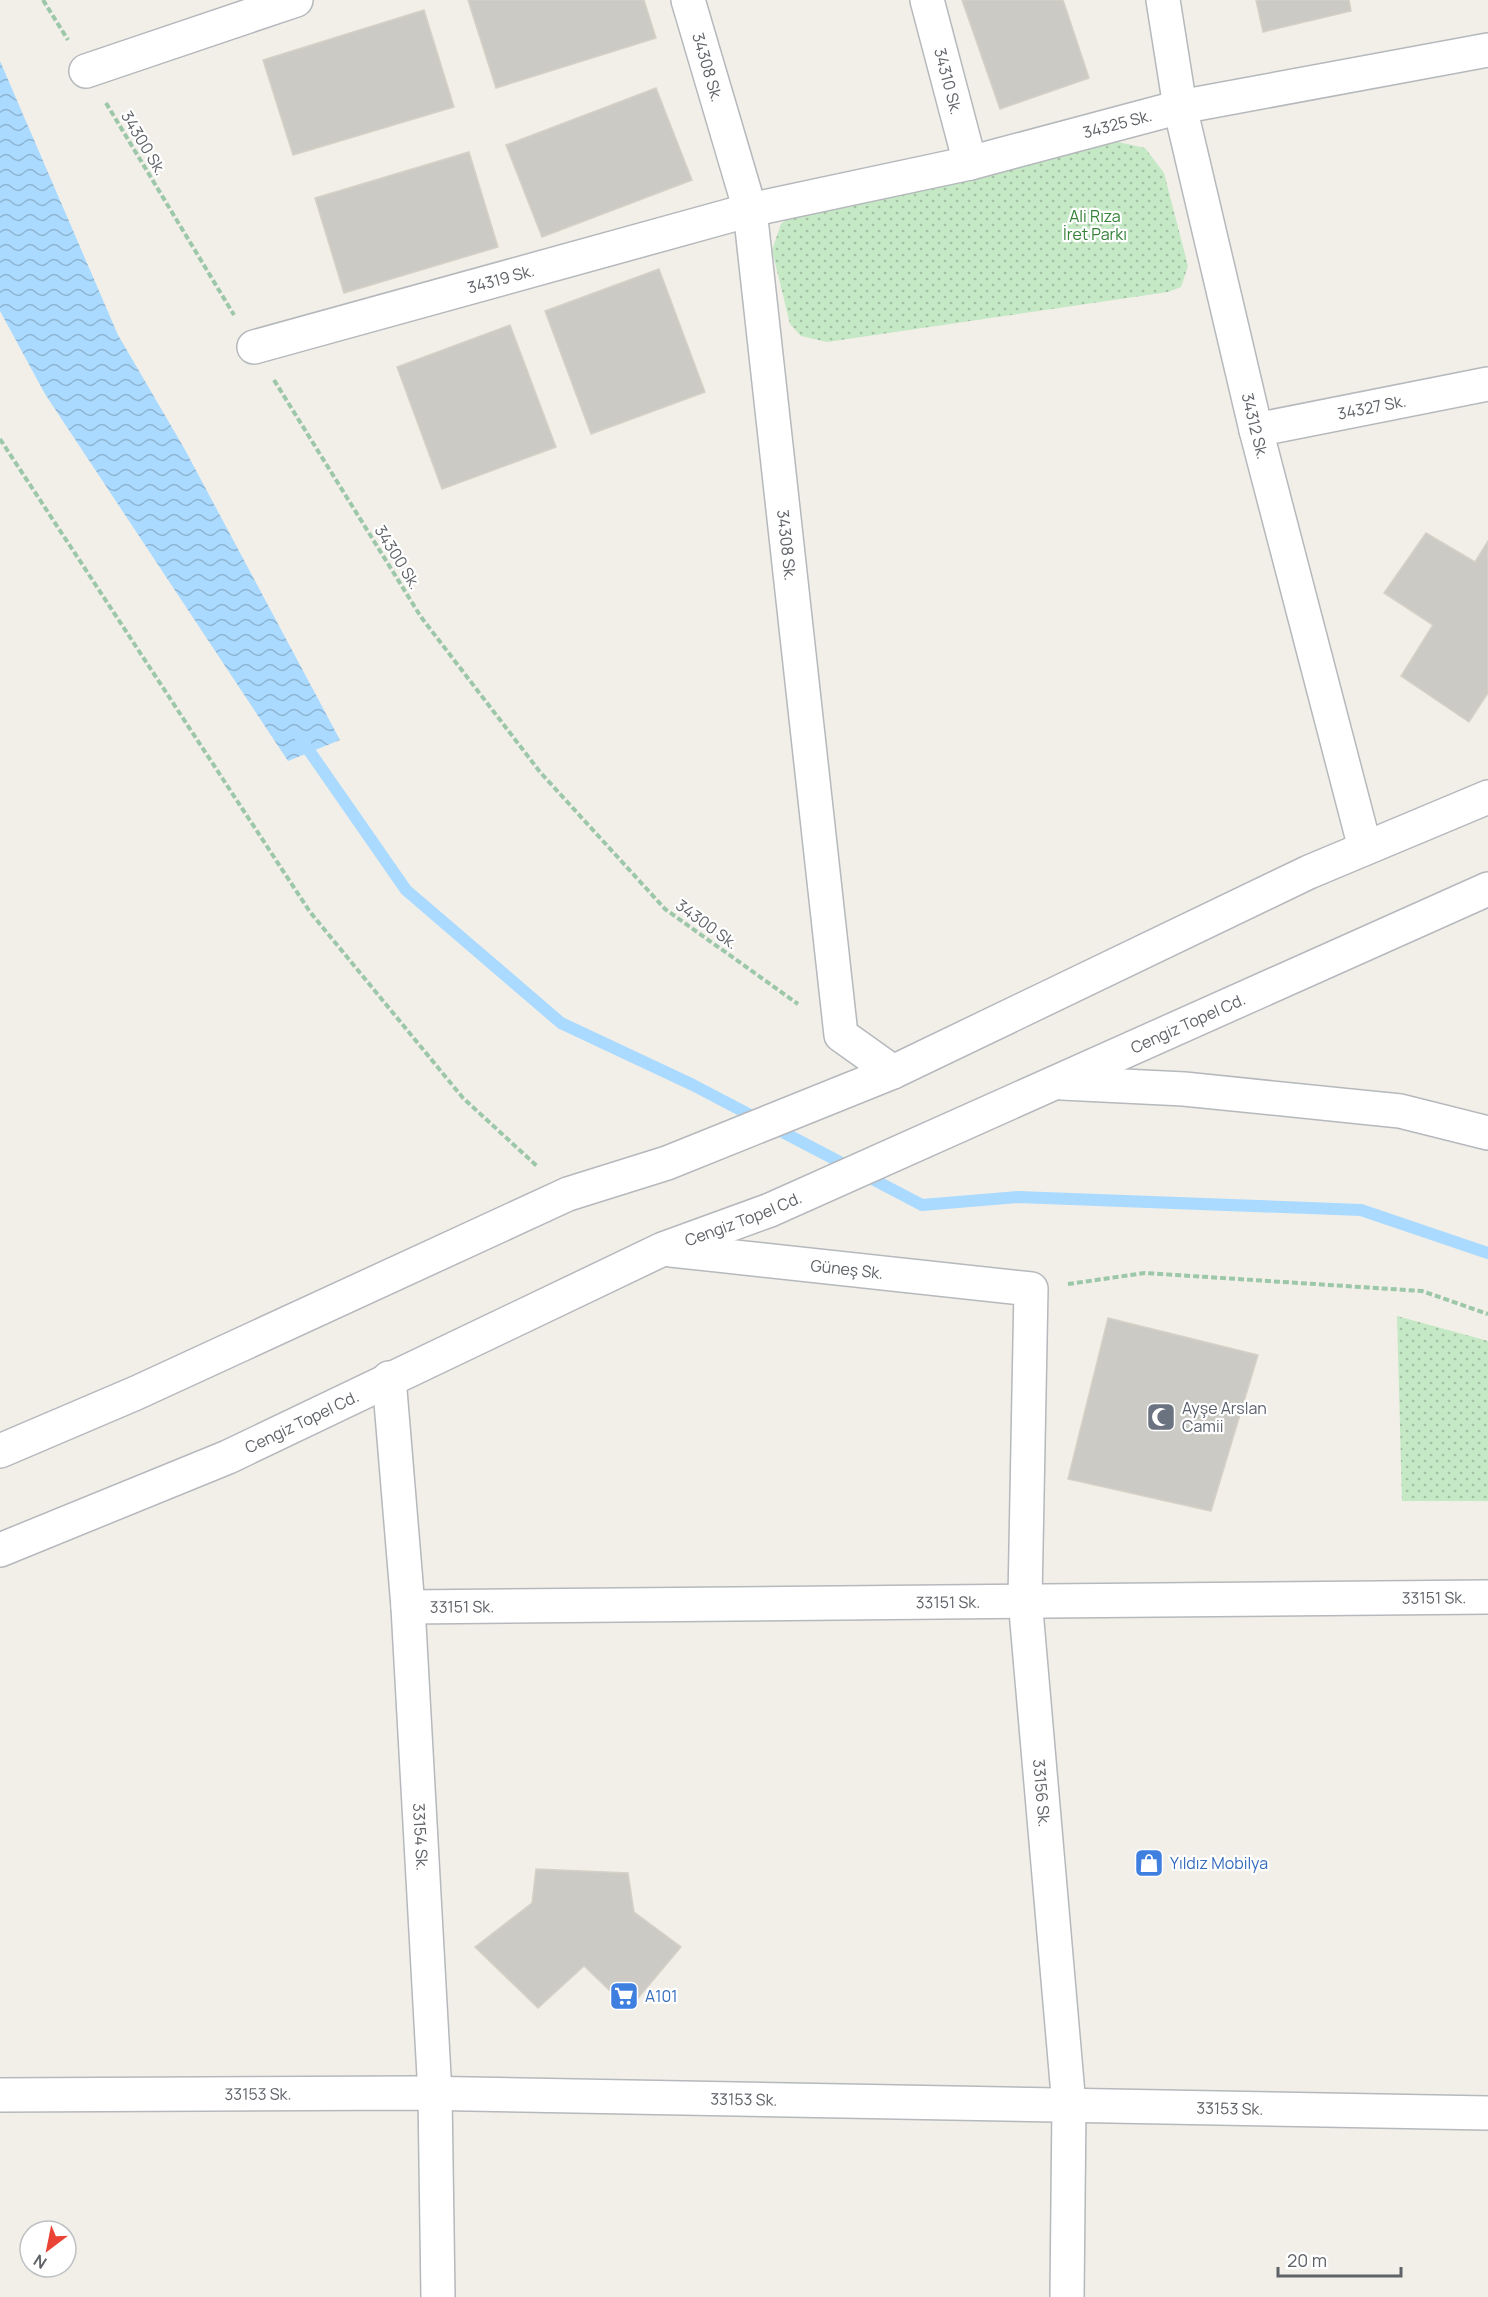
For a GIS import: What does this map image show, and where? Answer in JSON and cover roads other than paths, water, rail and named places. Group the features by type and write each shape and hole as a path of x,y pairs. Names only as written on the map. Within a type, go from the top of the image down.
{"street":[{"path":"86,71 297,0"},
{"name":"34308 Sk.","path":"688,0 750,210 842,1035 893,1072"},
{"name":"34310 Sk.","path":"927,0 970,163"},
{"name":"34312 Sk.","path":"1163,0 1180,107 1256,430 1365,848"},
{"name":"34325 Sk.","path":"750,210 970,163 1180,107 1488,50"},
{"name":"34319 Sk.","path":"254,347 750,210"},
{"name":"34327 Sk.","path":"1256,430 1488,384"},
{"path":"0,1451 136,1392 568,1194 667,1163 893,1072 1308,872 1488,797"},
{"name":"Cengiz Topel Cd.","path":"0,1550 228,1457 389,1378 663,1249 770,1209 1488,890"},
{"path":"1057,1083 1184,1089 1400,1111 1488,1133"},
{"name":"Güneş Sk.","path":"663,1249 1031,1289"},
{"name":"33156 Sk.","path":"1031,1289 1025,1599 1069,2106 1067,2297"},
{"name":"33154 Sk.","path":"389,1378 408,1607 435,2094 438,2297"},
{"name":"33151 Sk.","path":"408,1607 1025,1599 1488,1597"},
{"name":"33153 Sk.","path":"0,2095 435,2094 1488,2113"}],"water":[{"path":"0,61 118,335 184,448 340,740 288,761 45,394 0,311"}],"waterway":[{"path":"301,739 406,890 561,1023 693,1085 922,1205 1018,1197 1361,1210 1488,1253"}],"place":[{"name":"Ayşe Arslan Camii","path":"1161,1417"},
{"name":"Yıldız Mobilya","path":"1149,1863"},
{"name":"A101","path":"624,1996"}],"park label":[{"name":"Ali Rıza İret Parkı","path":"1095,225"}]}
